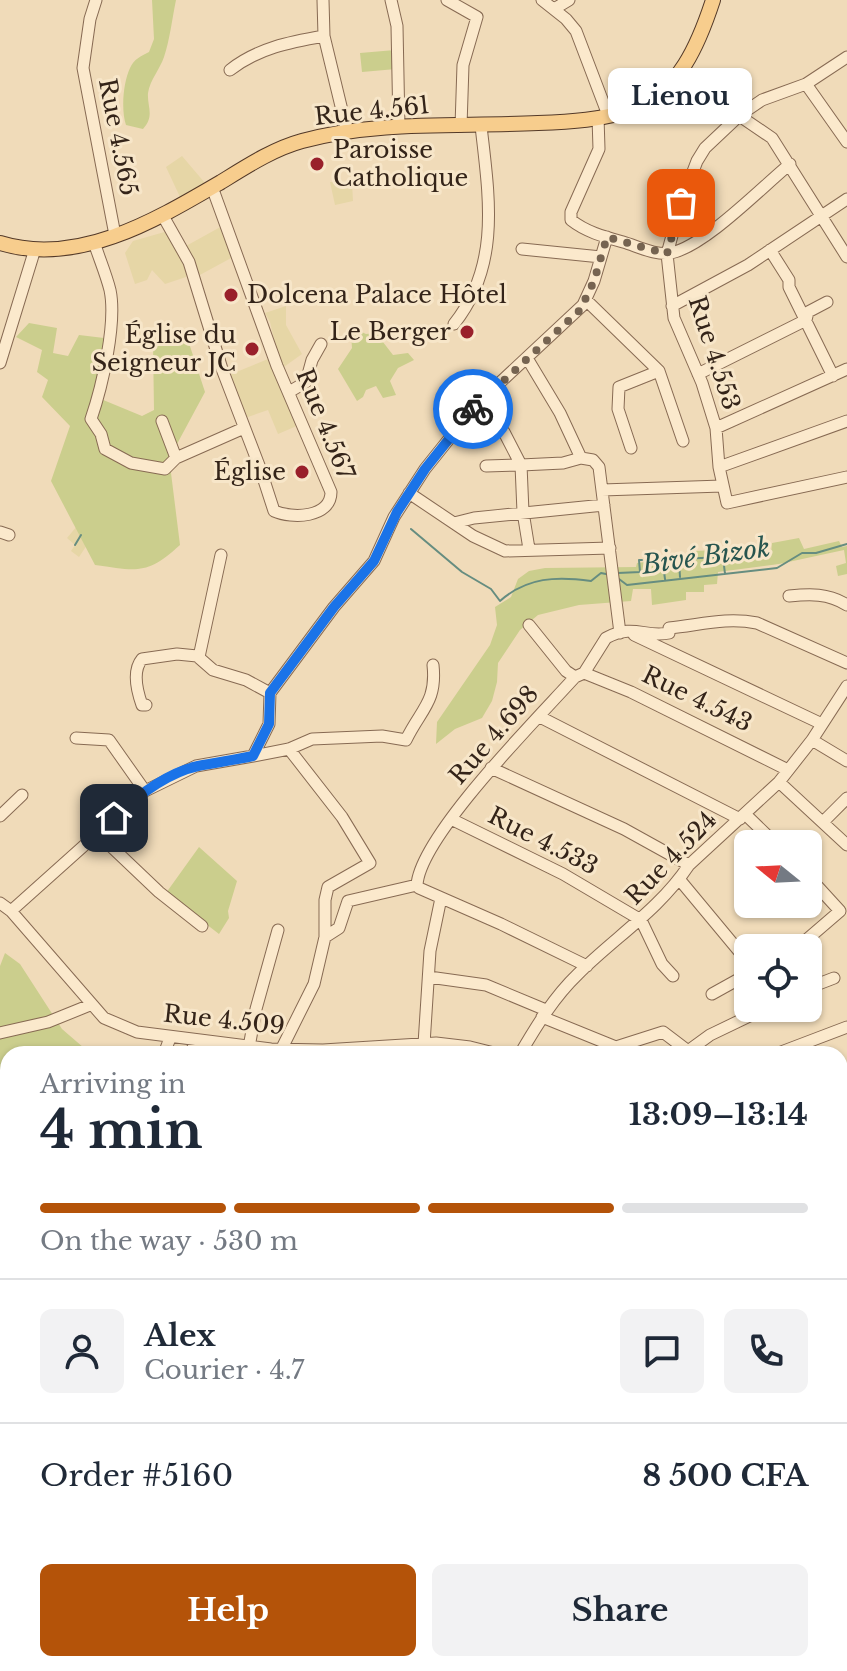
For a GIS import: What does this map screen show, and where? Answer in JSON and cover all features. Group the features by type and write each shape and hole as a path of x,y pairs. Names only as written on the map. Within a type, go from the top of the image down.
{"main road":[{"name":"Rue 4.561","path":"0,243 56,249 94,242 163,216 277,150 347,131 481,126 603,116 643,104 678,74 699,39 713,0"}],"street":[{"name":"Rue 4.565","path":"96,0 83,68 115,235"},
{"path":"323,0 324,36 347,131"},
{"path":"391,0 397,26 399,127"},
{"path":"447,0 477,17 463,65 461,126"},
{"path":"542,0 576,31 603,116 599,149 570,217 575,224 607,237 667,254 694,242 727,218 790,164"},
{"path":"554,9 569,0"},
{"path":"230,70 244,59 280,44 324,36"},
{"name":"Rue 4.553","path":"722,486 716,428 698,374 678,329 672,306 667,254 697,161 705,148 740,115 770,95 806,84 847,57"},
{"path":"678,74 772,138 847,257"},
{"path":"806,84 847,142"},
{"path":"454,324 476,292 488,237 481,126"},
{"name":"Rue 4.567","path":"163,216 189,262 222,369 274,511 291,515 325,509 331,501 331,492 289,392 212,187"},
{"path":"672,306 770,250 847,199"},
{"path":"253,756 269,724 270,693 334,607 374,561 409,493 477,404 580,310 607,237"},
{"path":"94,242 110,290 112,322 91,419 101,434 105,449 131,463 165,469 176,458 244,428"},
{"path":"0,363 35,249"},
{"path":"522,249 601,257"},
{"path":"770,250 789,280 789,287 833,376"},
{"path":"586,300 659,371 683,441"},
{"path":"698,374 806,320 808,312 827,302"},
{"path":"289,392 306,382 312,360 321,344"},
{"path":"527,358 560,413 581,458"},
{"path":"716,428 847,369"},
{"path":"631,448 618,409 619,387 659,371"},
{"path":"477,404 504,432 521,465 523,512 529,549"},
{"path":"162,421 176,458"},
{"path":"719,467 847,421"},
{"path":"486,466 563,463 581,458 597,463 623,632"},
{"path":"602,490 722,486 730,504 847,477"},
{"path":"409,493 473,536 505,551 610,548"},
{"path":"454,523 523,512 604,505"},
{"path":"199,657 221,555"},
{"path":"789,596 827,596 847,605"},
{"path":"623,632 634,630 659,635 669,633 669,628 742,620 757,623 847,663"},
{"path":"529,625 566,671 580,675"},
{"path":"623,632 655,643 822,724"},
{"name":"Rue 4.698","path":"417,885 427,857 451,819 491,768 580,675 606,638 623,632"},
{"path":"146,705 142,705 138,693 138,662 177,654 199,657 213,670 246,680 270,693"},
{"path":"11,911 145,791 196,766 289,749 308,740 382,736 406,740 431,699 435,683 433,665"},
{"name":"Rue 4.543","path":"580,675 631,692 788,770"},
{"name":"Rue 4.524","path":"525,1046 544,1014 587,966 641,920 689,865 779,782 812,740 847,686"},
{"path":"832,708 847,711"},
{"path":"540,717 742,816 759,830"},
{"path":"76,738 109,740 145,791"},
{"path":"812,740 847,761"},
{"path":"277,1046 314,984 325,937 328,887 370,863 342,817 289,749"},
{"path":"491,768 624,829 689,865"},
{"path":"779,782 847,845"},
{"path":"0,816 22,795"},
{"path":"823,822 847,798"},
{"name":"Rue 4.533","path":"451,819 563,874 641,920"},
{"path":"98,834 159,892 202,926"},
{"path":"679,879 734,945"},
{"path":"325,937 339,928 348,901 417,885 587,966"},
{"path":"815,934 843,912 822,890"},
{"path":"424,1044 434,924 441,898"},
{"name":"Rue 4.509","path":"0,903 11,911 90,1005 114,1024 170,1038 240,1046"},
{"path":"641,920 662,964 673,976"},
{"path":"249,1046 278,930"},
{"path":"429,977 486,985 614,1046"},
{"path":"822,983 834,978"},
{"path":"712,994 734,982"},
{"path":"0,1033 48,1022 90,1005"},
{"path":"696,1046 710,1035 737,1022"},
{"path":"798,1046 847,1027"},
{"path":"619,1046 663,1032 681,1046"},
{"path":"167,1046 170,1038"},
{"path":"193,1046 195,1041"},
{"name":"Rue 4.509","path":"411,1046 439,1046"}],"shaded area":[{"path":"182,156 205,183 180,197 166,167"},
{"path":"330,182 352,182 353,201 335,205"},
{"path":"224,225 233,257 198,276 186,246"},
{"path":"168,231 189,266 186,277 165,284 152,270 147,280 135,284 125,253 133,241"},
{"path":"286,306 286,325 302,354 281,369 265,313"},
{"path":"268,359 299,425 278,434 268,410 245,418 229,375"},
{"path":"77,526 89,542 79,557 71,551 75,545 67,538"}],"green space":[{"path":"152,0 176,0 164,57 149,88 150,116 143,129 126,125 124,96 132,65 149,52 154,39"},
{"path":"395,50 396,69 362,72 360,53"},
{"path":"29,323 57,328 53,353 68,356 79,335 104,338 96,397 142,416 154,410 153,343 186,334 205,392 177,444 168,449 180,545 159,562 132,569 95,565 51,481 70,426 42,397 48,380 37,372 42,350 16,337"},
{"path":"357,330 366,334 376,333 393,355 408,353 414,360 398,368 390,381 396,395 383,398 376,386 366,390 357,401 338,369 352,348 351,334"},
{"path":"799,538 804,549 839,541 842,547 847,546 847,574 838,576 836,566 846,563 844,550 779,564 718,572 717,584 704,585 704,592 686,592 686,600 652,605 651,589 633,589 631,601 579,605 538,615 520,630 498,663 492,701 482,718 455,729 436,744 437,722 490,645 497,625 495,607 511,597 518,579 529,571 545,568 636,567 637,563 661,560 695,562 696,551 733,549 735,559 771,553 772,543"},
{"path":"199,847 237,881 228,911 229,918 219,934 166,893"},
{"path":"5,953 20,964 62,1029 82,1046 0,1046 0,966"}],"waterway":[{"name":"Bivé Bizok","path":"411,529 462,572 491,589 500,601 521,587 543,580 591,581 601,573 606,574"},
{"path":"75,545 81,535"},
{"name":"Bivé Bizok","path":"619,579 627,585 777,568 802,553 816,553 847,544"},
{"path":"665,579 662,557 723,557 725,574"},
{"path":"618,573 640,572 639,560 642,560"},
{"path":"679,561 680,577"}],"way so far":[{"path":"473,409 580,310 594,281 607,237 667,254 681,203"}],"place":[{"name":"Paroisse Catholique","path":"317,164"},
{"name":"Lienou","path":"681,203"},
{"name":"Dolcena Palace Hôtel","path":"231,295"},
{"name":"Le Berger","path":"467,332"},
{"name":"Église du Seigneur JC","path":"252,349"},
{"name":"Église","path":"302,472"}],"route":[{"path":"114,818 145,791 180,772 196,766 253,756 269,724 270,693 334,607 374,561 397,512 425,469 473,409"}]}
